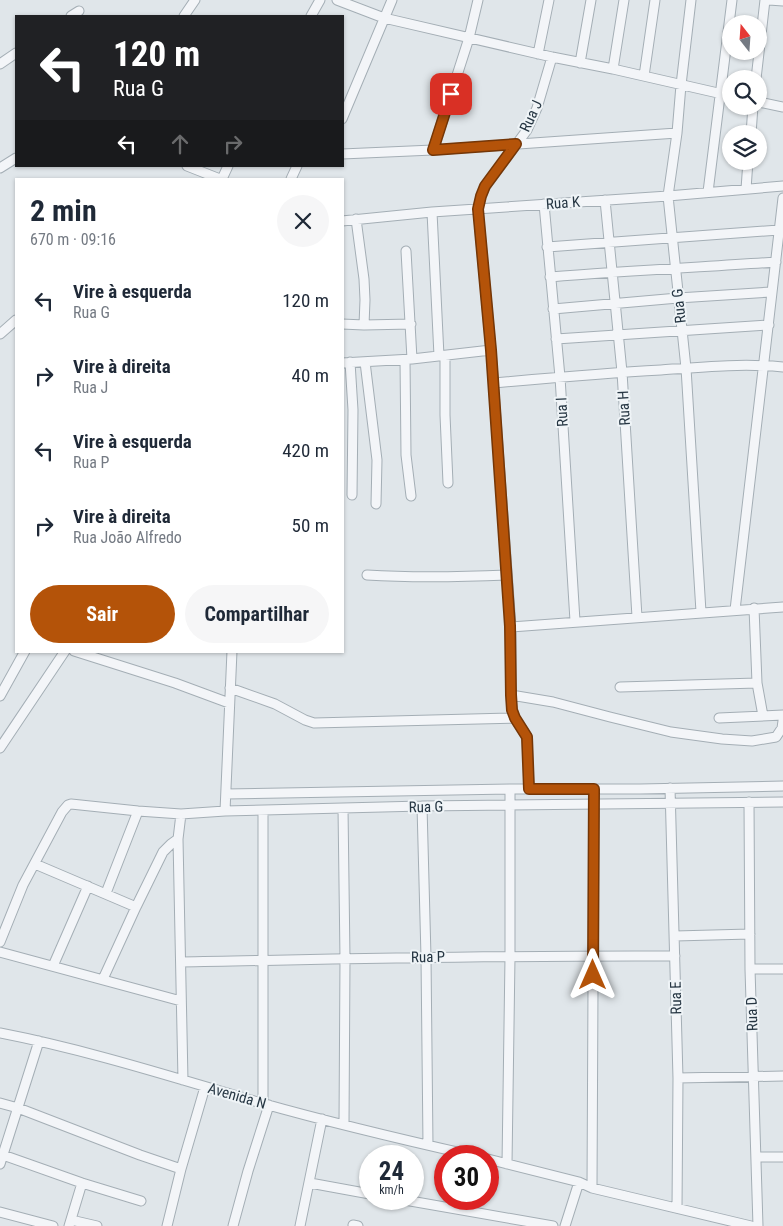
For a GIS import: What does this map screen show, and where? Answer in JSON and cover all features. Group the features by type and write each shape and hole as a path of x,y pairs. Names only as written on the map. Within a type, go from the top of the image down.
{"street":[{"path":"185,15 195,0"},
{"path":"312,15 320,0"},
{"path":"337,0 384,18 721,94"},
{"path":"344,114 392,0"},
{"path":"433,150 469,38 478,0"},
{"path":"538,54 548,0"},
{"path":"580,63 591,0"},
{"path":"613,69 624,0"},
{"path":"644,76 655,0"},
{"name":"Rua G","path":"691,0 677,133 668,196 686,368 701,612"},
{"path":"708,192 732,0"},
{"path":"757,70 767,0 783,2"},
{"path":"0,64 15,54"},
{"name":"Rua J","path":"529,789 527,737 512,710 510,626 494,383 478,209 485,186 527,130 537,108 552,57"},
{"path":"767,104 783,107"},
{"path":"344,154 433,150 677,133"},
{"path":"0,168 15,159"},
{"path":"191,167 218,178"},
{"path":"746,189 747,170"},
{"name":"Rua K","path":"344,221 432,212 783,186"},
{"path":"735,610 783,198"},
{"name":"Rua H","path":"605,200 622,372 637,617"},
{"name":"Rua I","path":"544,204 560,377 575,621"},
{"path":"432,212 448,483"},
{"path":"356,219 364,279 364,326"},
{"path":"547,247 779,230"},
{"path":"406,251 411,324 406,455 411,496"},
{"path":"550,277 776,262"},
{"path":"553,309 771,292"},
{"path":"0,334 15,321"},
{"path":"344,324 364,326 411,324"},
{"path":"556,339 769,324"},
{"path":"352,495 353,410 346,363 409,359 491,350"},
{"path":"365,362 377,460 376,504"},
{"path":"494,383 686,368 764,365 783,367"},
{"path":"367,575 438,577 507,575"},
{"path":"510,626 783,607"},
{"path":"754,608 757,684 763,716"},
{"path":"0,696 24,653"},
{"path":"0,748 64,653"},
{"path":"80,653 229,703"},
{"path":"225,811 232,653"},
{"path":"620,686 757,684"},
{"path":"230,688 275,704 314,723 515,718"},
{"path":"511,695 553,702 671,732 722,740 752,741 776,737 782,728 783,721"},
{"path":"719,718 783,715"},
{"name":"Rua G","path":"226,794 783,786"},
{"name":"Rua E","path":"670,788 678,1078 677,1208"},
{"path":"507,1164 510,789"},
{"path":"592,1188 594,789"},
{"name":"Rua D","path":"749,802 750,969 758,1226"},
{"name":"Rua G","path":"35,864 62,812 71,804 181,814 225,811 422,806 783,802"},
{"path":"422,806 428,1145"},
{"path":"343,808 345,959 344,1124"},
{"path":"106,893 138,811"},
{"path":"233,1226 266,1104 263,960 263,811"},
{"path":"181,814 178,839 183,1080"},
{"path":"103,979 163,852 178,839"},
{"path":"0,942 23,885 35,864 136,907"},
{"path":"53,966 88,886"},
{"path":"675,936 750,934"},
{"path":"0,952 181,1001"},
{"name":"Rua P","path":"181,962 426,957 675,956"},
{"path":"750,969 783,969"},
{"name":"Avenida N","path":"0,1033 40,1041 322,1119 434,1146"},
{"path":"0,1164 1,1154 40,1041"},
{"path":"678,1078 783,1076"},
{"path":"167,1226 181,1169 205,1087"},
{"path":"0,1103 181,1169"},
{"path":"300,1226 322,1119"},
{"path":"1,1154 82,1183 141,1201"},
{"path":"756,1157 783,1157"},
{"path":"499,1162 579,1182 592,1188 751,1226"},
{"path":"565,1226 579,1182"},
{"path":"82,1183 70,1223 96,1226"},
{"path":"310,1183 359,1192"},
{"path":"424,1203 553,1226"},
{"path":"0,1212 53,1226"}],"route":[{"path":"451,94 433,150 516,144 485,186 478,209 491,350 510,626 512,710 527,737 529,789 594,789 593,975"}]}
